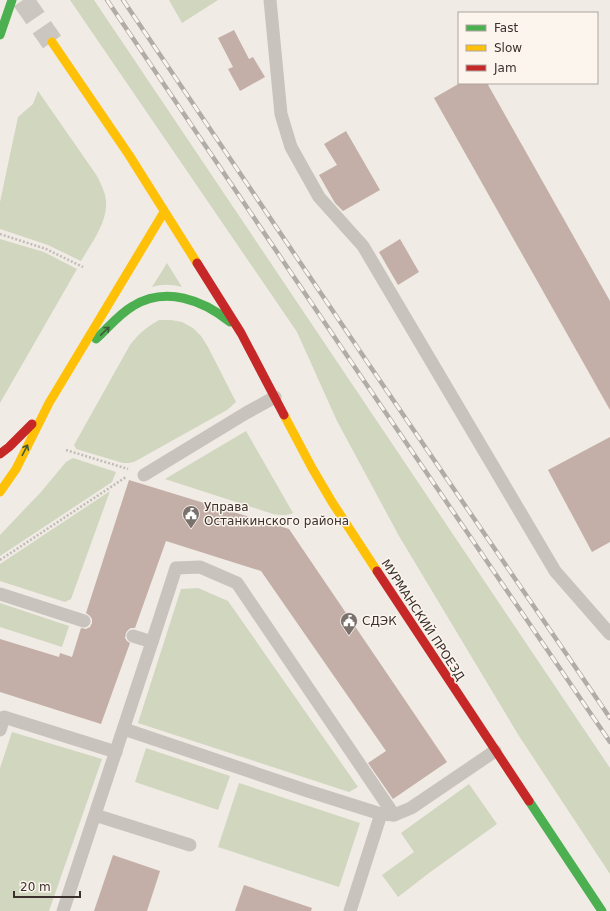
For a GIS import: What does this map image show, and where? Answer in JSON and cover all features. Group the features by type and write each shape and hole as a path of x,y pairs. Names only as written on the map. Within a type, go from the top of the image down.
{"street":[{"path":"0,35 12,0"},
{"path":"52,42 129,155 241,333"},
{"path":"0,492 16,469 49,403 164,212"},
{"path":"77,358 134,305 154,297 172,296 189,299 205,305 223,316 241,333"},
{"name":"МУРМАНСКИЙ ПРОЕЗД","path":"241,333 312,468 332,502 602,911"},
{"path":"0,454 32,424 49,403"}],"lane":[{"path":"270,0 281,114 294,153 319,197 363,246 555,571 610,634"},
{"path":"139,473 275,397"},
{"path":"63,911 176,568 200,567 237,583 387,814"},
{"path":"0,594 84,621"},
{"path":"133,636 152,642"},
{"path":"0,730 4,717 116,752"},
{"path":"124,729 308,791 387,814 411,808 495,751"},
{"path":"350,911 387,814"},
{"path":"95,815 190,845"}],"path":[{"path":"0,234 46,249 83,267"},
{"path":"66,450 139,473"},
{"path":"0,560 139,473"}],"green space":[{"path":"70,0 94,0 610,768 610,874 519,736 399,536 337,421 297,332"},
{"path":"169,0 218,0 182,23"},
{"path":"38,91 97,176 105,194 106,208 102,224 81,261 48,245 0,229 0,202 18,117 33,104"},
{"path":"0,239 44,252 77,269 0,403"},
{"path":"167,263 182,287 174,285 159,285 152,287"},
{"path":"159,320 182,322 193,328 201,336 236,402 227,410 134,462 123,463 76,449 74,445 130,345 136,337"},
{"path":"246,431 293,513 285,515 273,514 165,479"},
{"path":"73,458 116,472 112,482 0,556 0,535 41,492 66,462"},
{"path":"110,491 71,599 65,602 0,581 0,564"},
{"path":"198,588 228,601 358,787 349,792 138,723 181,589"},
{"path":"0,603 69,626 62,647 0,627"},
{"path":"12,732 102,759 49,911 0,911 0,768"},
{"path":"146,748 230,776 218,810 135,782"},
{"path":"239,783 360,823 339,887 218,847"},
{"path":"469,784 497,824 398,897 382,875 414,852 401,833"}],"building":[{"path":"234,30 249,59 253,57 265,77 240,91 228,69 233,67 218,38"},
{"path":"458,84 488,84 610,301 610,410 434,98"},
{"path":"346,131 380,190 343,211 335,203 319,175 337,165 324,144"},
{"path":"400,239 419,272 398,285 379,252"},
{"path":"610,437 610,542 592,552 548,470"},
{"path":"129,480 289,529 447,762 393,799 368,763 386,751 261,571 166,541 135,628 131,628 126,633 125,638 130,643 101,724 0,692 0,639 59,657 60,653 72,657 81,628 86,629 90,627 92,623 92,619 86,613"},
{"path":"113,855 160,871 147,911 94,911"},
{"path":"244,885 312,908 311,911 235,911"}],"tunnel":[{"path":"23,0 52,42"}],"railway":[{"path":"107,0 610,742"},
{"path":"123,0 610,718"}],"traffic: fast":[{"path":"0,35 12,0"},
{"path":"96,339 128,309 146,300 158,297 171,296 196,302 208,307 230,322"},
{"path":"529,801 602,911"}],"traffic: slow":[{"path":"52,42 129,155 197,263"},
{"path":"0,492 16,469 49,403 164,212"},
{"path":"284,415 332,502 377,571"}],"traffic: jam":[{"path":"197,263 241,333 284,415"},
{"path":"0,454 32,424"},
{"path":"377,571 529,801"}],"place":[{"name":"Управа Останкинского района","path":"191,529"},
{"name":"СДЭК","path":"349,636"}]}
